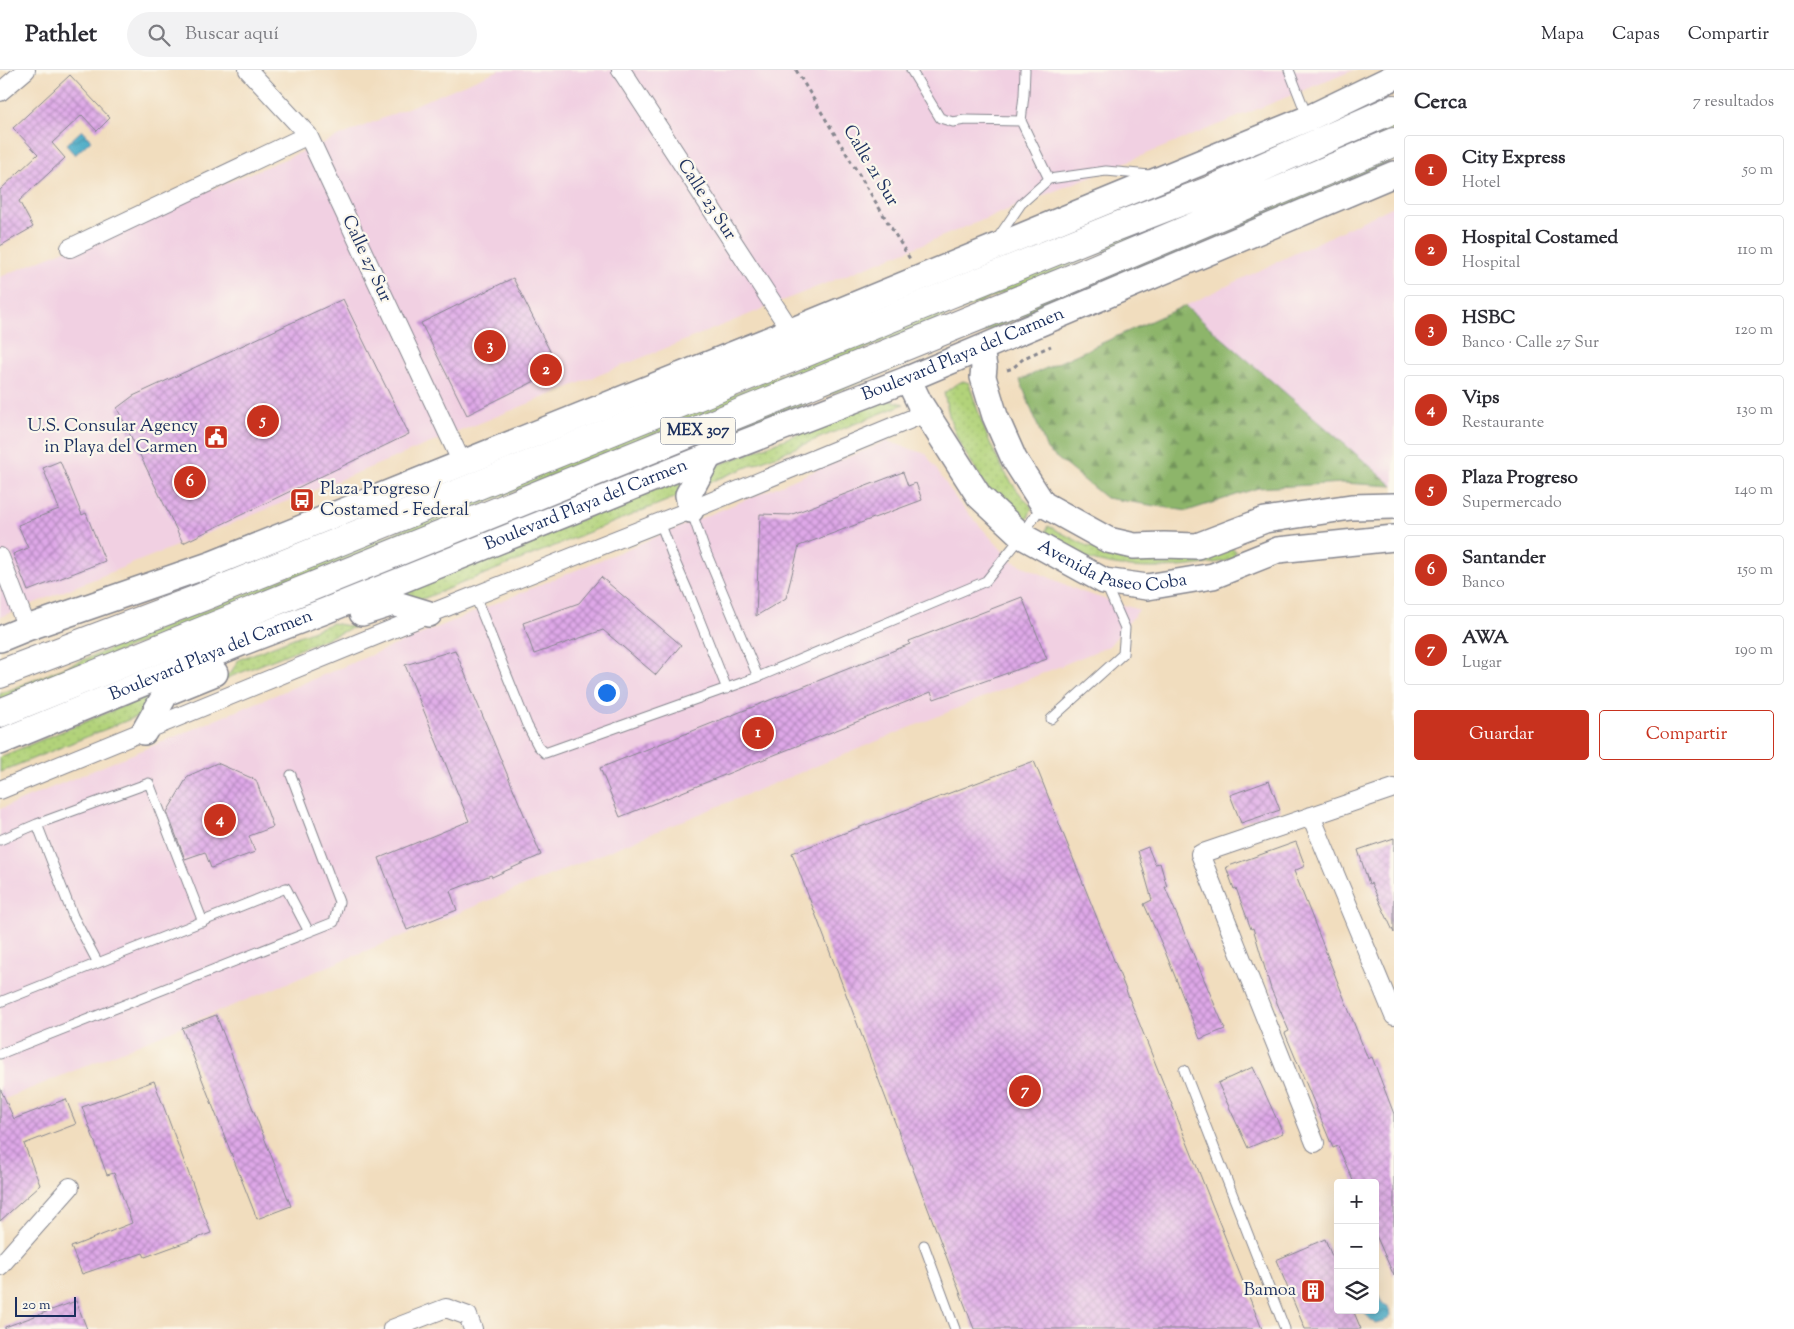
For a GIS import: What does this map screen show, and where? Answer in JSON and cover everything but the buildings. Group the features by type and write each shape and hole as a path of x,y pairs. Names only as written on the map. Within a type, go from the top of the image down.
{"highway":[{"name":"MEX 307","path":"0,674 200,598 1115,227 1211,190 1394,109"},
{"name":"MEX 307","path":"0,713 1061,283 1394,142"}],"main road":[{"path":"0,639 212,564 1167,177 1309,118 1394,77"},
{"name":"Boulevard Playa del Carmen","path":"0,742 241,643 908,379 1394,174"},
{"name":"Avenida Paseo Coba","path":"981,349 984,367 983,377 995,416 1014,458 1043,504 1108,540 1134,546 1197,546 1265,520 1352,507 1394,506"},
{"name":"Avenida Paseo Coba","path":"908,379 919,402 979,496 1022,536 1104,581 1147,587 1213,576 1278,550 1394,538"},
{"path":"691,510 688,495 710,456"},
{"path":"1341,544 1354,525 1352,507"},
{"path":"325,611 354,616 393,603 429,614"},
{"path":"144,732 166,693 224,669 241,643"}],"street":[{"path":"0,92 26,70"},
{"name":"Calle 27 Sur","path":"248,70 308,135 462,463"},
{"name":"Calle 23 Sur","path":"621,70 791,330"},
{"path":"70,248 308,135"},
{"path":"0,790 916,417 919,402"},
{"path":"0,557 27,628"},
{"path":"1315,1144 1200,854 1394,788"},
{"path":"1311,816 1394,1016"},
{"path":"0,1266 70,1187"},
{"path":"392,1329 446,1308 468,1316 473,1329"}],"lane":[{"path":"912,70 940,118 953,122 965,120 1021,121"},
{"path":"1025,70 1021,121 1050,179"},
{"path":"1288,70 1309,118"},
{"path":"991,248 1022,204 1050,179 1106,171 1167,177"},
{"path":"475,596 526,725 538,746 545,753 758,677 986,581 1022,536 1043,504"},
{"path":"691,510 703,545 758,677"},
{"path":"660,522 727,689"},
{"path":"1052,719 1123,654 1125,628 1104,581"},
{"path":"0,1054 334,922 339,902 291,774"},
{"path":"0,840 37,824 149,783 203,922"},
{"path":"37,824 73,916 98,963"},
{"path":"0,1002 286,888 309,932"},
{"path":"1184,1070 1285,1329"},
{"path":"924,1245 955,1329"}],"path":[{"name":"Calle 21 Sur","path":"796,70 920,276"}],"shaded area":[{"path":"499,70 1354,70 0,617 0,277"},
{"path":"1394,206 1394,486 1393,486 1185,306"},
{"path":"887,441 926,454 959,503 1012,561 1082,592 1139,610 1109,646 0,1101 0,809"}],"green space":[{"path":"1394,123 1394,129 1220,205 0,700 0,694"},
{"path":"1394,155 1394,160 1223,235 0,731 0,724"},
{"path":"1184,306 1393,486 1343,483 1258,488 1187,511 1106,498 1047,450 1020,380"},
{"path":"963,381 969,383 986,433 1001,465 1020,494 1032,507 1028,518 1017,522 997,503 959,443 949,415 944,393"},
{"path":"889,400 904,404 705,484 714,467 879,402"},
{"path":"689,475 679,496 420,600 399,595"},
{"path":"1048,526 1087,546 1118,555 1161,560 1195,557 1232,548 1236,551 1232,560 1215,563 1162,568 1127,567 1092,560 1074,552 1044,536"},
{"path":"381,612 392,612 170,701 178,694 231,673 238,660 332,623 348,626"},
{"path":"155,693 143,714 0,772 0,757"}],"water":[{"path":"82,130 91,140 75,155 66,145"},
{"path":"1379,1293 1391,1315 1384,1322 1375,1324 1365,1314 1379,1314"}],"place":[{"name":"HSBC","path":"490,346"},
{"name":"Hospital Costamed","path":"546,370"},
{"name":"Plaza Progreso","path":"263,421"},
{"name":"U.S. Consular Agency in Playa del Carmen","path":"216,437"},
{"name":"Santander","path":"190,482"},
{"name":"Plaza Progreso / Costamed - Federal","path":"302,500"},
{"name":"City Express","path":"758,733"},
{"name":"Vips","path":"220,820"},
{"name":"AWA","path":"1025,1091"},
{"name":"Bamoa","path":"1313,1291"}]}
